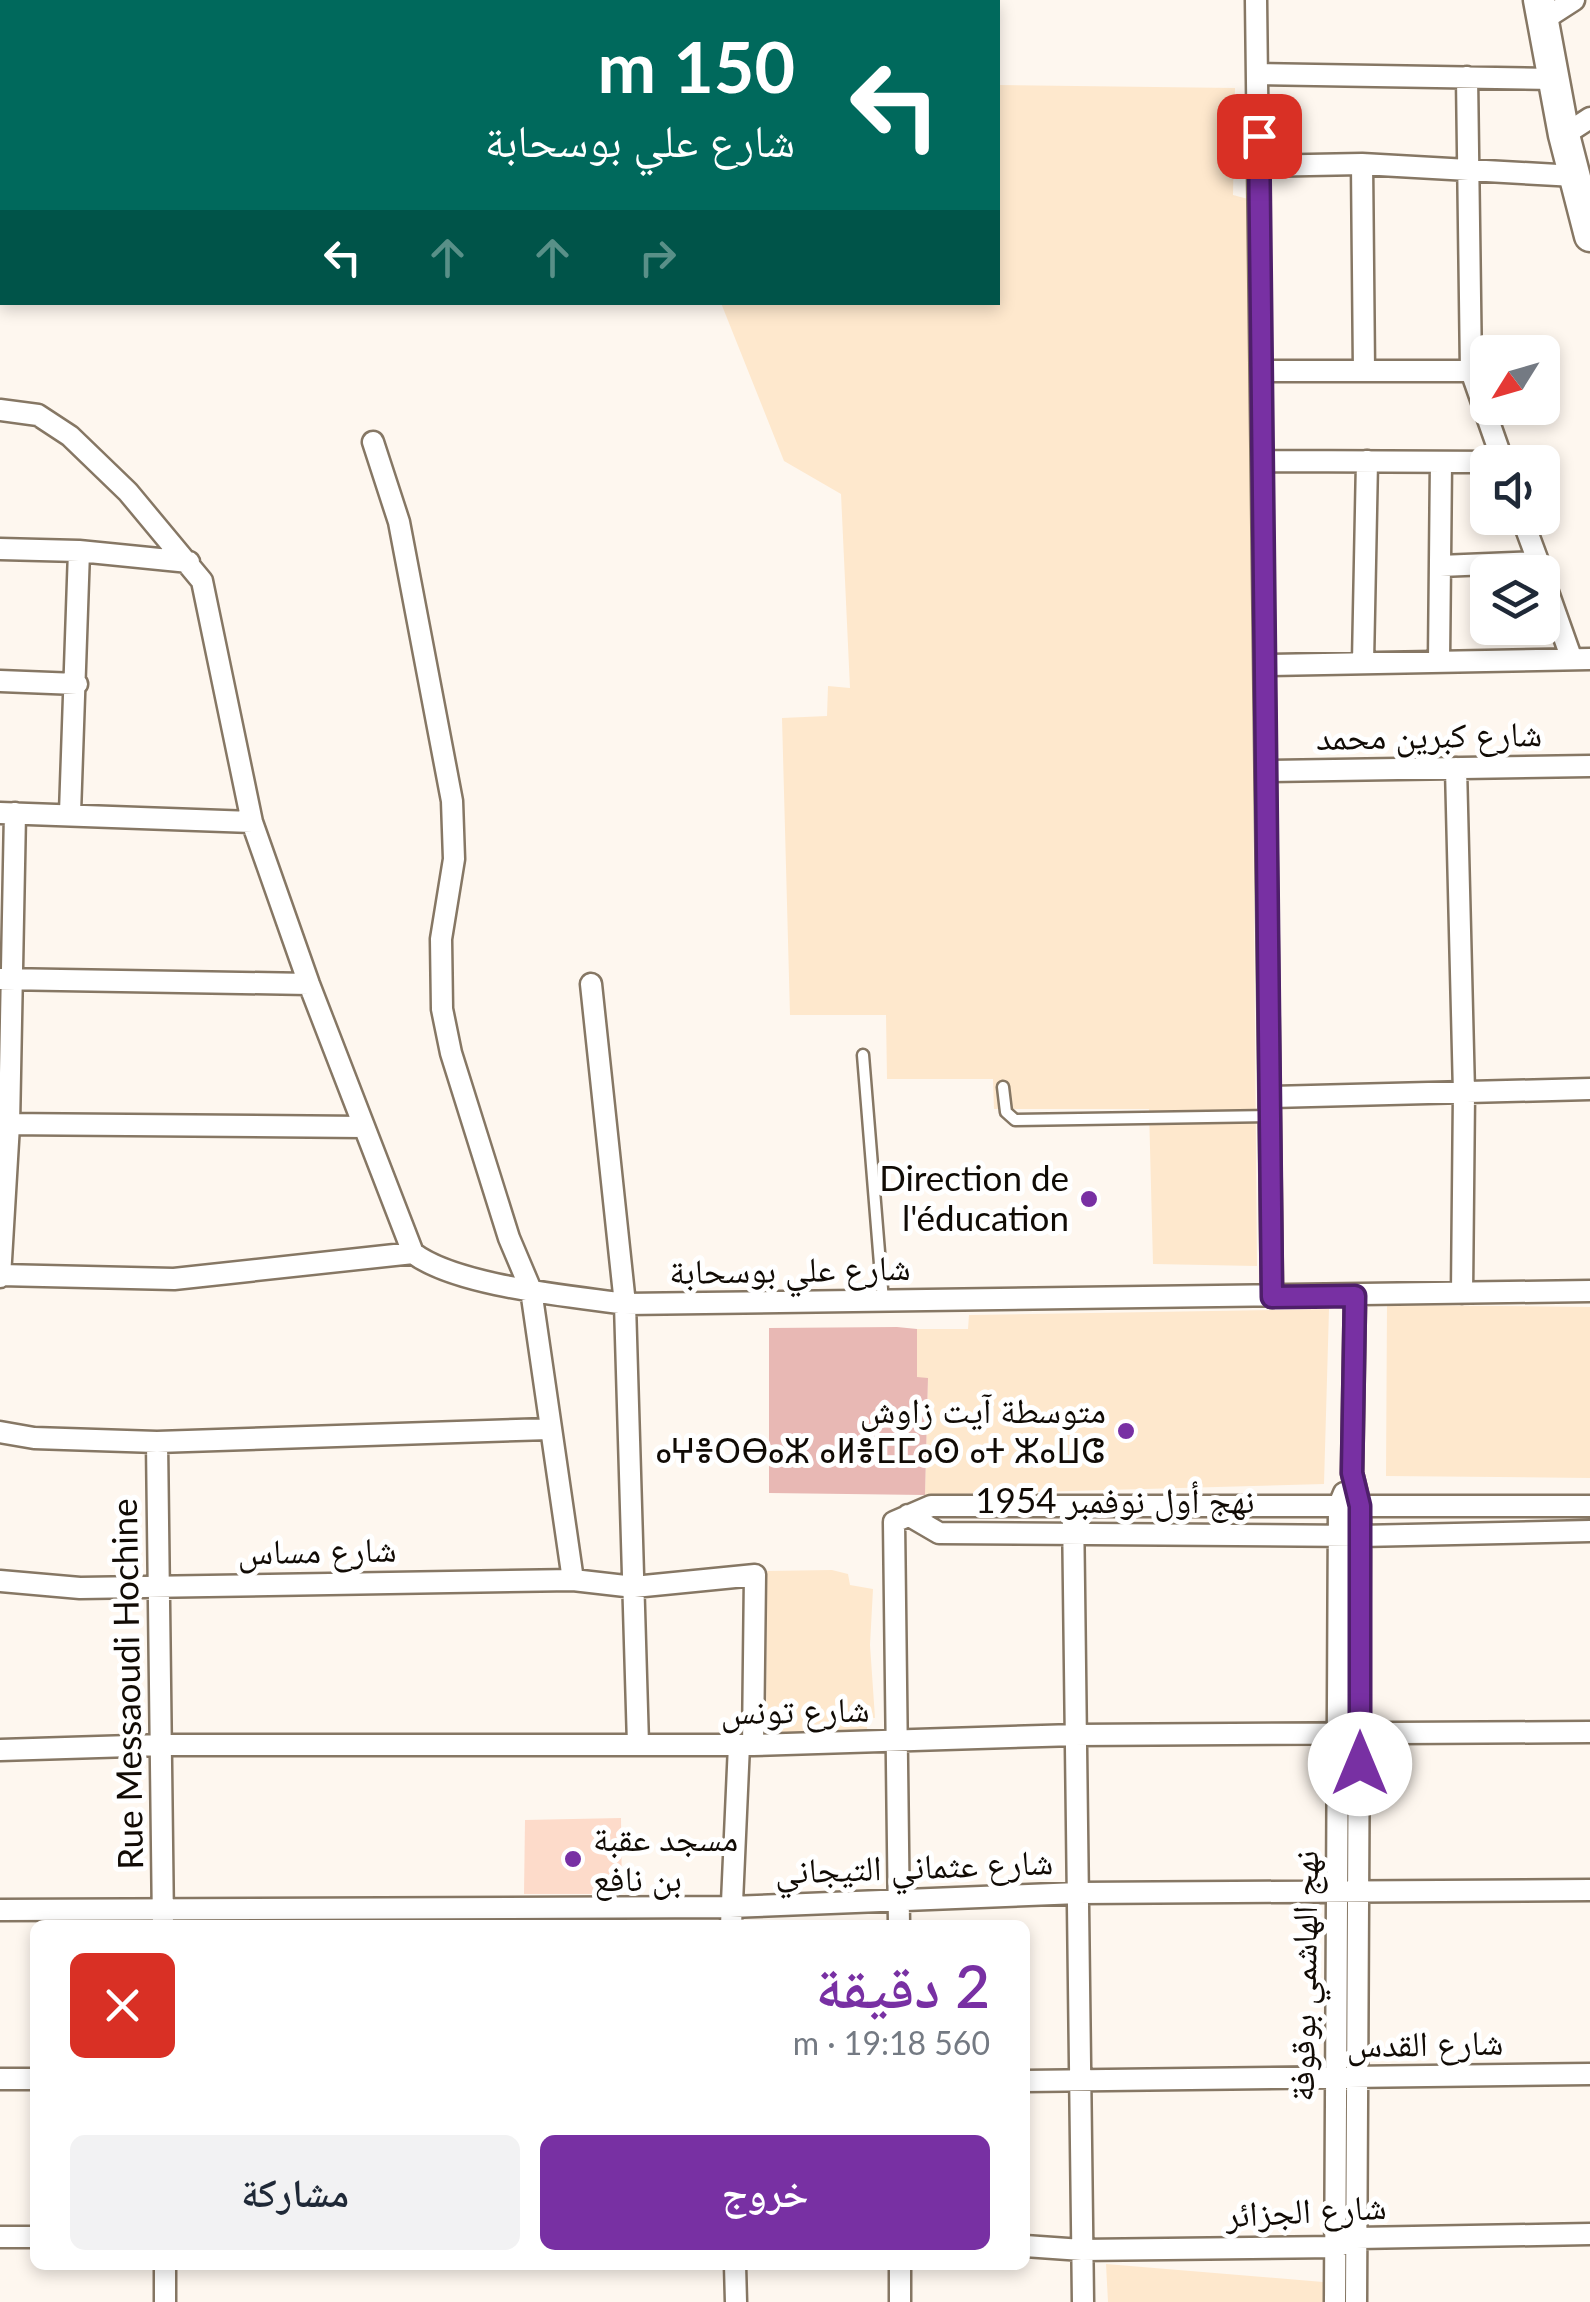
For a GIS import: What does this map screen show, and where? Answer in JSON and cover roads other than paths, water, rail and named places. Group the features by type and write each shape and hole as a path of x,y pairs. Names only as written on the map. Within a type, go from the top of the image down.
{"main road":[{"path":"1541,10 1553,78 1577,126 1575,176 1590,236"}],"street":[{"path":"1256,0 1272,1297"},
{"path":"1541,10 1574,0"},
{"path":"1258,74 1553,78"},
{"path":"1466,77 1470,335"},
{"path":"1260,166 1362,164 1575,176"},
{"path":"1362,164 1364,371"},
{"path":"1262,370 1470,371"},
{"path":"0,410 38,414 53,422 128,492 189,562 210,604 252,822 309,984 413,1252 174,1279 0,1276 7,813 252,822"},
{"path":"373,442 399,522 452,800 454,859 440,962 450,1053 509,1238 531,1290 573,1580"},
{"path":"1264,461 1470,462"},
{"path":"1364,662 1366,461"},
{"path":"1439,660 1441,462"},
{"path":"0,549 79,551 189,562"},
{"path":"70,813 79,551"},
{"path":"1440,566 1470,567"},
{"path":"1267,664 1580,658 1560,613"},
{"path":"0,682 76,684"},
{"name":"شارع كبرين محمد","path":"1268,771 1590,766"},
{"path":"1456,768 1464,1093 1462,1293"},
{"path":"6,979 309,984"},
{"path":"591,984 626,1304 638,1744"},
{"path":"1272,1107 1464,1093 1590,1089"},
{"path":"5,1125 364,1127"},
{"name":"شارع علي بوسحابة","path":"413,1252 441,1268 531,1290 626,1304 1590,1290"},
{"name":"نهج الهاشمي بوقوفة","path":"1355,1296 1350,1535 1351,1732 1360,1894 1356,2302"},
{"path":"0,1432 34,1438 157,1442 549,1429"},
{"name":"Rue Messaoudi Hochine","path":"157,1442 164,1745 163,1917"},
{"name":"نهج أول نوفمبر 1954","path":"901,1518 931,1506 1586,1506"},
{"path":"1586,1506 1586,1531"},
{"path":"1073,1508 1083,2302"},
{"path":"899,1920 894,1742 901,1518"},
{"name":"نهج أول نوفمبر 1954","path":"901,1518 939,1533 1350,1535 1586,1531"},
{"name":"شارع مساس","path":"0,1581 80,1588 573,1580 634,1588 755,1575 746,1745"},
{"name":"نهج الهاشمي بوقوفة","path":"1336,2302 1337,1895 1351,1732"},
{"name":"شارع تونس","path":"0,1750 164,1745 746,1745 1076,1735 1590,1732"},
{"path":"730,1916 746,1745"},
{"name":"شارع عثماني التيجاني","path":"0,1910 163,1917 730,1916 899,1900 1079,1894 1337,1895 1590,1890"},
{"name":"شارع القدس","path":"1030,2082 1590,2074"},
{"path":"0,2079 30,2079"},
{"name":"شارع الجزائر","path":"1030,2246 1082,2250 1337,2247 1357,2238 1590,2234"},
{"path":"0,2237 30,2237"},
{"path":"165,2270 166,2302"},
{"path":"735,2270 736,2302"},
{"path":"900,2270 900,2302"}],"lane":[{"path":"863,1055 883,1301"},
{"path":"1003,1086 1009,1117 1030,1122 1272,1107"}],"place":[{"name":"Direction de l'éducation","path":"1089,1199"},
{"name":"متوسطة آيت زاوش ⴰⵖⴻⵔⴱⴰⵣ ⴰⵍⴻⵎⵎⴰⵙ ⴰⵜ ⵣⴰⵡⵛ","path":"1126,1431"},
{"name":"مسجد عقبة بن نافع","path":"573,1859"}]}
